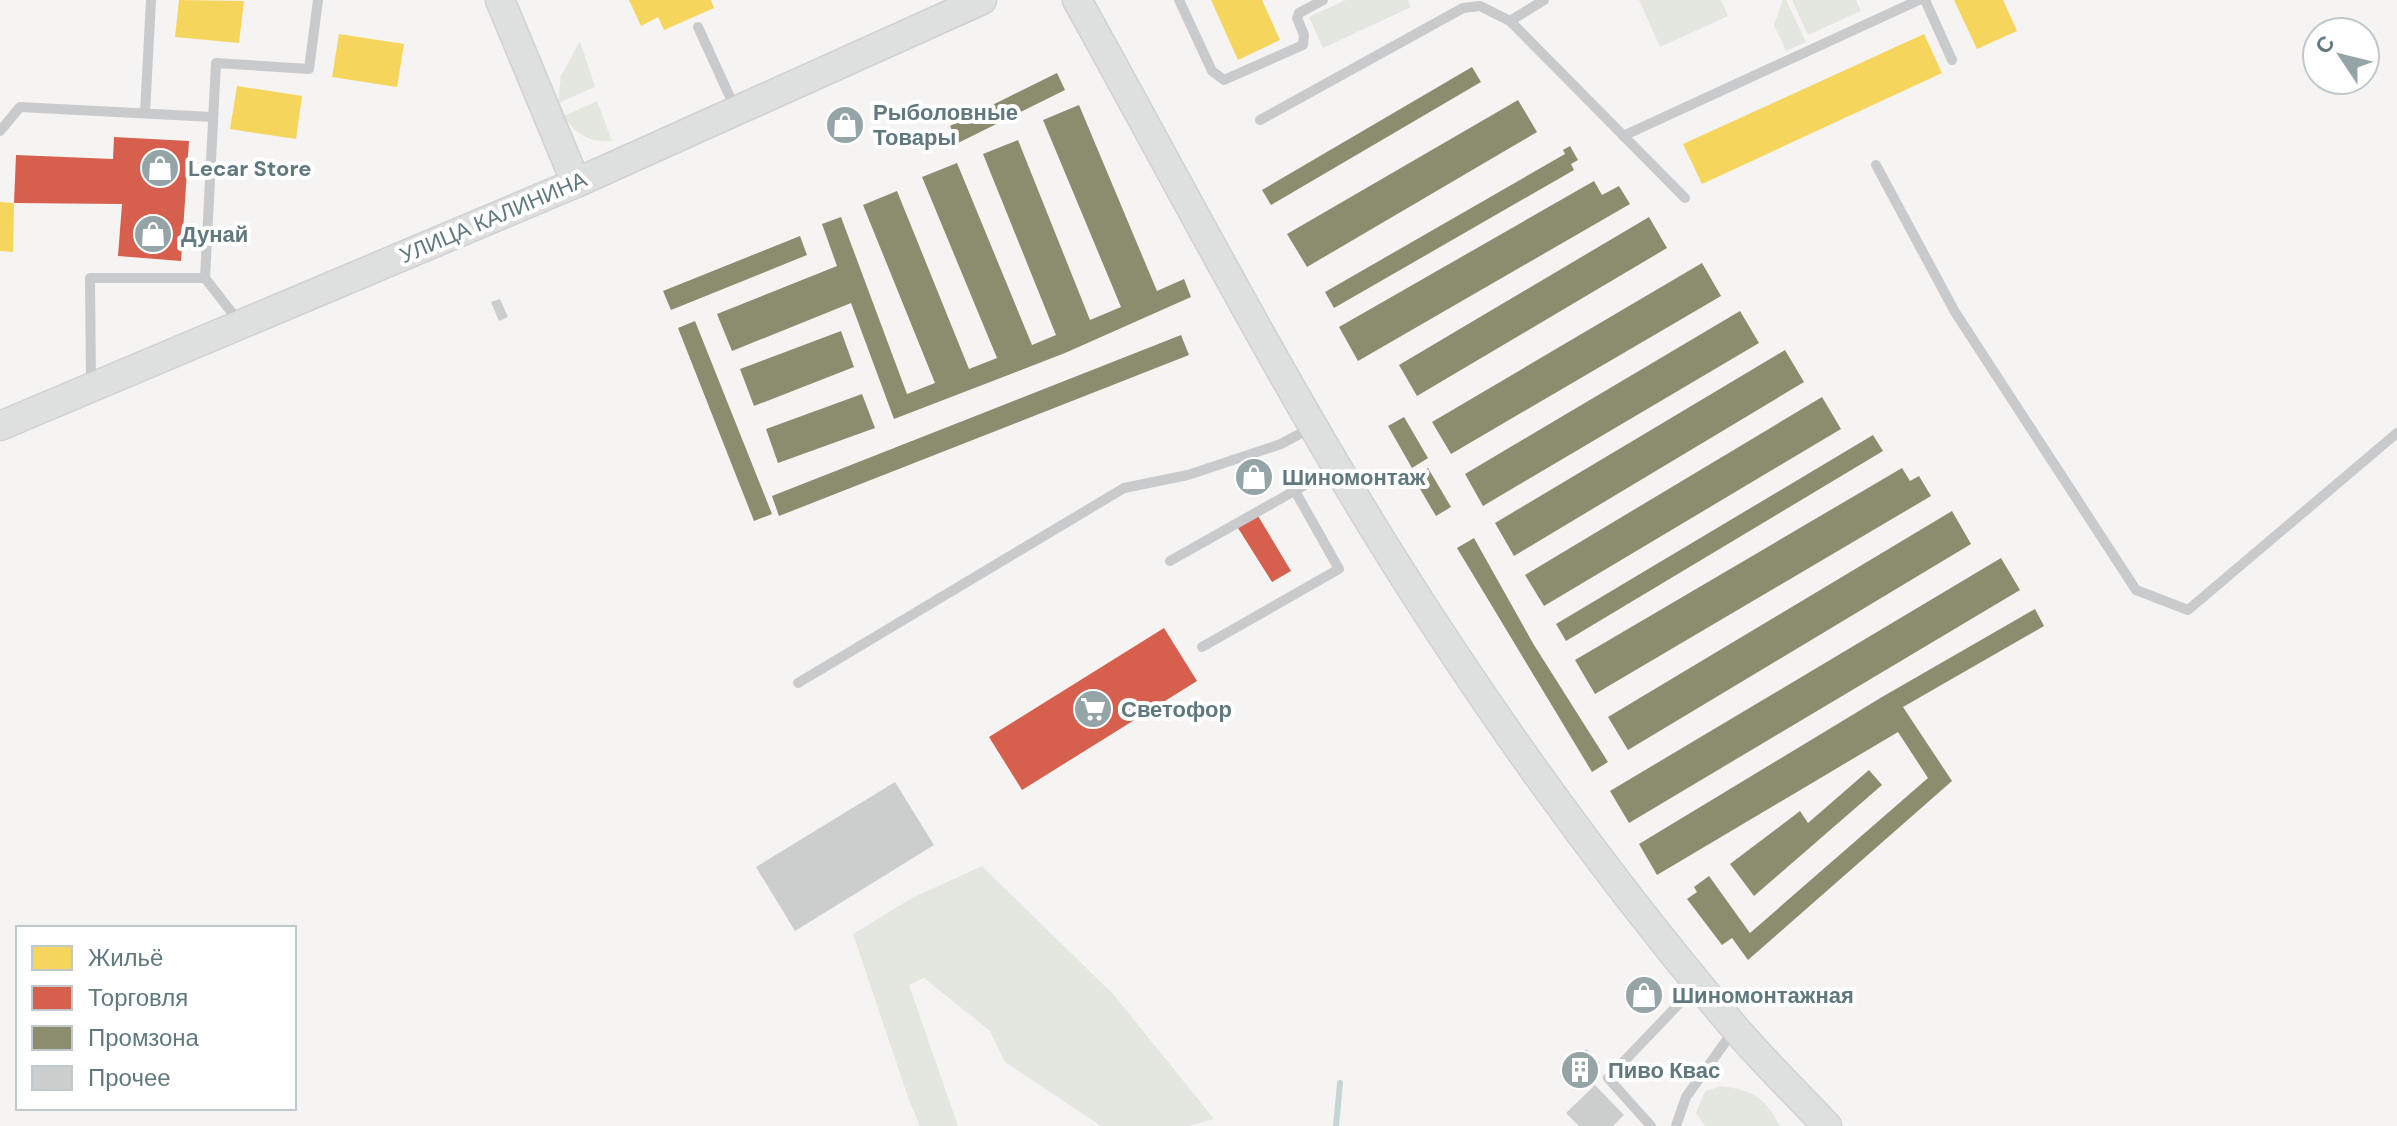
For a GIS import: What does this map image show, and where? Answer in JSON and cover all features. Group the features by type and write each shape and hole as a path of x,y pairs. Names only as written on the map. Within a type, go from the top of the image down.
{"main road":[{"path":"500,0 576,183"},
{"name":"УЛИЦА КАЛИНИНА","path":"0,426 576,183 982,0"},
{"path":"1077,0 1337,467 1397,566 1513,739 1632,902 1736,1029 1827,1126"}],"lane":[{"path":"145,113 151,0"},
{"path":"241,325 205,278 216,63 309,69 318,0"},
{"path":"1179,0 1212,71 1224,80 1303,45 1304,35 1297,18 1299,13 1323,0"},
{"path":"1510,21 1544,0"},
{"path":"1623,136 1922,0 1952,60"},
{"path":"1260,120 1463,8 1480,6 1510,21 1685,198"},
{"path":"698,27 736,109"},
{"path":"0,131 20,107 212,117"},
{"path":"1876,165 1955,312 2136,590 2188,610 2397,433"},
{"path":"91,387 90,278 205,278"},
{"path":"798,683 1124,488 1188,475 1281,444 1314,426"},
{"path":"1170,561 1337,467"},
{"path":"1202,647 1339,569 1295,491"},
{"path":"1651,1126 1608,1078 1699,983"},
{"path":"1676,1126 1686,1097 1736,1029"}],"shaded area":[{"path":"1346,0 1408,0 1411,7 1323,48 1309,17"},
{"path":"1639,0 1721,0 1728,16 1660,47"},
{"path":"1783,0 1786,0 1806,42 1786,51 1774,25"},
{"path":"1792,0 1856,0 1861,11 1808,35"},
{"path":"580,41 595,87 558,103 561,76"},
{"path":"597,101 612,141 597,141 585,136 564,116"},
{"path":"982,866 1114,995 1214,1119 1188,1126 1101,1126 1005,1062 990,1031 924,978 909,985 958,1126 920,1126 853,934 912,898"},
{"path":"1722,1086 1757,1097 1769,1108 1780,1126 1705,1126 1696,1113 1705,1091"}],"building: Жильё":[{"path":"179,0 244,1 239,43 175,37"},
{"path":"629,0 711,0 714,8 664,30 658,17 641,26"},
{"path":"1211,0 1262,0 1280,40 1238,60"},
{"path":"1954,0 2003,0 2017,31 1977,49"},
{"path":"339,34 404,44 397,87 332,77"},
{"path":"1924,34 1942,73 1702,184 1683,144"},
{"path":"237,86 302,96 296,139 230,129"},
{"path":"0,202 14,203 13,252 0,251"}],"building: Торговля":[{"name":"Рыболовные Товары","path":"854,114 858,125 836,135 831,125"},
{"path":"114,137 189,141 181,261 118,256 122,204 14,203 16,155 113,159"},
{"name":"Шиномонтаж","path":"1256,462 1269,480 1253,492 1240,474"},
{"path":"1258,516 1291,571 1272,582 1238,528"},
{"name":"Светофор","path":"1164,628 1197,681 1022,790 989,737"}],"building: Промзона":[{"path":"1472,67 1481,82 1271,205 1262,190"},
{"path":"1057,73 1065,90 958,143 950,126"},
{"path":"1518,100 1537,132 1307,267 1287,234"},
{"path":"1079,105 1157,291 1184,279 1191,297 1065,353 894,419 851,303 732,351 717,314 837,266 822,224 841,217 907,394 935,383 863,205 897,191 969,369 997,358 922,177 957,163 1032,345 1056,335 983,154 1018,140 1090,320 1121,307 1043,120"},
{"path":"1570,146 1578,160 1571,164 1574,170 1334,308 1325,292 1565,154 1563,150"},
{"path":"1594,181 1602,195 1619,186 1630,204 1358,361 1339,327"},
{"path":"1649,217 1667,248 1417,396 1399,365"},
{"path":"800,236 807,255 671,310 663,291"},
{"path":"1702,263 1721,296 1451,454 1432,422"},
{"path":"1740,311 1759,343 1483,506 1465,474"},
{"path":"695,321 772,514 754,521 678,328"},
{"path":"841,331 854,367 754,406 740,369"},
{"path":"1181,335 1189,355 779,516 772,496"},
{"path":"1785,350 1804,382 1514,556 1495,523"},
{"path":"862,394 875,428 778,463 766,429"},
{"path":"1822,397 1841,429 1544,606 1525,575"},
{"path":"1404,417 1428,458 1412,468 1388,426"},
{"path":"1873,435 1883,451 1566,641 1556,624"},
{"path":"1428,468 1451,507 1436,516 1413,477"},
{"path":"1902,468 1910,481 1919,476 1931,496 1595,694 1575,660"},
{"path":"1952,511 1971,544 1628,750 1608,717"},
{"path":"1474,538 1534,645 1608,762 1592,772 1457,548"},
{"path":"2001,558 2020,590 1629,823 1610,791"},
{"path":"2035,609 2044,626 1903,707 1952,781 1748,960 1732,938 1722,945 1687,899 1697,892 1694,887 1709,876 1750,933 1928,778 1898,732 1657,875 1639,844 1882,697"},
{"path":"1869,770 1882,785 1754,896 1730,864 1800,811 1808,823"}],"building: Прочее":[{"path":"500,299 508,317 499,321 491,302"},
{"path":"895,782 934,845 795,931 756,867"},
{"name":"Пиво Квас","path":"1586,1049 1600,1063 1574,1090 1560,1076"},
{"path":"1595,1085 1624,1115 1613,1126 1579,1126 1566,1113"}],"waterway":[{"path":"1336,1126 1340,1083"}],"place":[{"name":"Рыболовные Товары","path":"845,125"},
{"name":"Lecar Store","path":"160,168"},
{"name":"Дунай","path":"153,234"},
{"name":"Шиномонтаж","path":"1254,477"},
{"name":"Светофор","path":"1093,709"},
{"name":"Шиномонтажная","path":"1644,995"},
{"name":"Пиво Квас","path":"1580,1070"}]}
